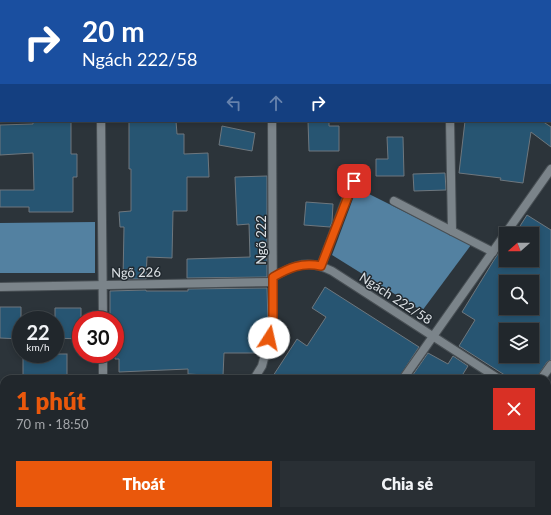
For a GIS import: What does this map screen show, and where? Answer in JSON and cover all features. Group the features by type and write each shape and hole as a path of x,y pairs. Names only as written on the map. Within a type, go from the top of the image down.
{"street":[{"path":"101,122 103,311"},
{"name":"Ngõ 222","path":"256,375 262,366 273,324 272,122"},
{"path":"450,122 452,231"},
{"path":"406,375 551,168"},
{"path":"321,266 354,181"},
{"path":"394,201 493,252"},
{"name":"Ngách 222/58","path":"273,279 288,268 298,265 310,264 321,266 332,271 493,375"},
{"name":"Ngõ 226","path":"0,287 273,279"},
{"path":"103,363 103,375"},
{"path":"544,375 551,365"}],"water":[{"path":"357,188 471,245 422,311 332,255"},
{"path":"95,222 95,273 0,273 0,223"}],"building":[{"path":"33,122 71,122 71,154 77,154 77,177 73,177 73,212 29,212 29,207 0,207 0,190 34,190 33,153 0,155 0,125 33,124"},
{"path":"129,122 176,122 177,134 184,134 184,154 208,153 209,177 187,177 187,211 173,211 172,258 147,257 146,279 123,279 124,227 120,227 119,212 131,211 131,169 129,169"},
{"path":"308,122 329,122 329,126 339,126 339,151 309,151"},
{"path":"465,122 544,122 551,127 551,147 531,132 523,183 500,180 501,178 459,173"},
{"path":"222,126 255,133 252,151 219,145"},
{"path":"387,137 403,137 404,176 376,176 376,159 388,159"},
{"path":"445,173 446,190 414,191 413,174"},
{"path":"267,176 267,277 187,278 187,259 250,257 249,224 237,225 235,177"},
{"path":"306,202 333,204 332,222 330,227 304,225"},
{"path":"527,215 551,230 551,360 547,362 539,375 505,375 459,346 475,320 462,312 499,252 499,267 539,267 539,227 519,227"},
{"path":"325,287 419,347 401,375 274,375 297,339 307,346 326,317 312,308"},
{"path":"267,288 268,323 260,353 224,353 223,375 188,374 188,369 119,372 119,363 124,363 124,311 110,311 110,291 188,291 188,289"},
{"path":"0,307 21,307 21,311 12,311 12,339 0,338"},
{"path":"55,308 81,308 81,311 72,311 72,339 64,338 64,311 55,311"},
{"path":"428,353 448,364 453,356 468,366 463,374 465,375 413,375"},
{"path":"64,354 67,354 67,375 23,375 23,363 64,363"}],"route":[{"path":"269,338 273,324 273,277 288,268 298,265 310,264 321,266 354,181"}]}
